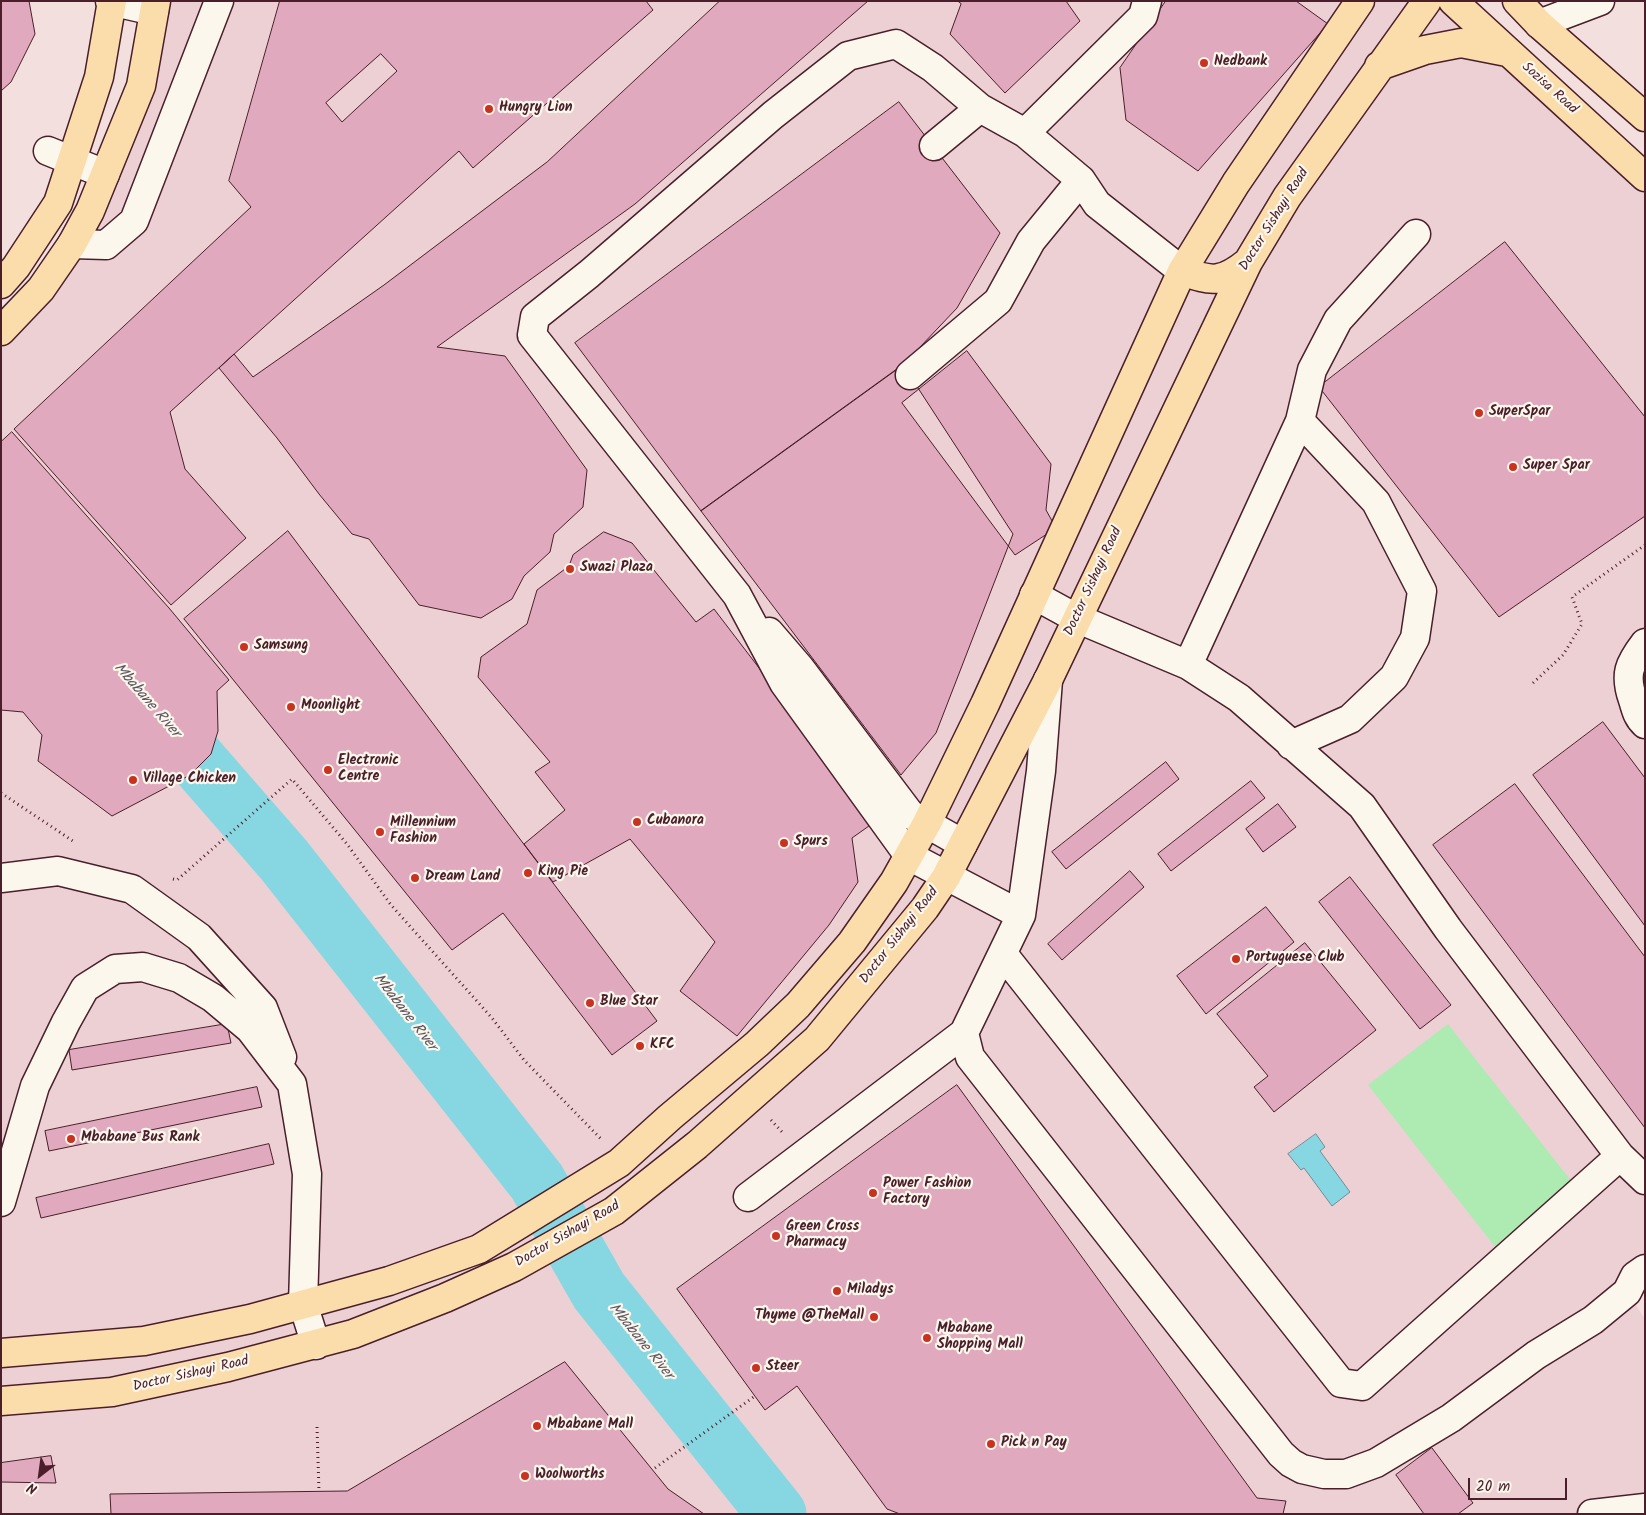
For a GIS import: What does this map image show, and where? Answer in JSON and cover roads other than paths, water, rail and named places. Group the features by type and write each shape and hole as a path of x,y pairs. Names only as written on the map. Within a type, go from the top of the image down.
{"main road":[{"path":"1,284 16,267 58,204 60,156 99,77 111,1"},
{"name":"Doctor Sishayi Road","path":"1,1401 112,1392 228,1368 353,1334 445,1298 514,1267 614,1210 704,1139 817,1039 924,908 946,877 1048,680 1076,618 1248,262 1287,197 1427,1"},
{"name":"Sozisa Road","path":"1453,1 1645,177"},
{"path":"1,1353 144,1341 250,1319 389,1281 479,1249 619,1163 670,1117 757,1044 798,1005 852,942 894,882 909,856 927,823 1034,595 1182,271 1236,183 1359,2"},
{"path":"1519,2 1539,24 1645,117"},
{"path":"1,332 41,289 72,244 90,211 141,86 155,6"},
{"path":"1379,66 1424,50 1461,43 1508,52"},
{"path":"1182,271 1202,279 1219,280 1235,273 1248,262"}],"street":[{"path":"111,1 155,6"},
{"path":"72,244 106,245 134,221 220,1"},
{"path":"1025,133 1143,16 1147,1"},
{"path":"1539,24 1600,1"},
{"path":"963,844 910,814 800,668 737,595 532,335 535,318 589,274 773,115 848,56 896,44 933,68 980,108 1025,133 1081,180 1097,204 1182,271"},
{"path":"934,146 980,108"},
{"path":"60,156 105,174"},
{"path":"910,375 998,301 1031,241 1081,180"},
{"path":"1188,665 1300,421 1312,370 1338,320 1416,234"},
{"path":"1291,745 1350,719 1394,677 1415,638 1422,591 1376,502 1300,421"},
{"path":"737,595 784,683 909,856 1021,915"},
{"path":"1034,595 1076,618 1188,665 1239,698 1362,806 1448,929 1620,1156 1645,1180"},
{"path":"1645,643 1632,660 1627,683 1638,718 1645,724"},
{"path":"748,1197 964,1033 1021,915 1041,771 1048,680"},
{"path":"1,878 58,871 132,889 199,937 263,1008 292,1084 307,1174 303,1304 316,1345"},
{"path":"1003,954 1341,1383 1362,1386 1620,1156"},
{"path":"1,1202 35,1086 66,1022 85,988 115,968 143,967 179,978 214,998 250,1029 292,1084"},
{"path":"964,1033 970,1057 1281,1454 1291,1463 1302,1469 1324,1474 1346,1474 1384,1458 1451,1418 1536,1355 1593,1320 1627,1292 1635,1276 1645,1269"},
{"path":"1592,1514 1645,1508"}],"water":[{"path":"1316,1134 1325,1147 1320,1151 1350,1192 1332,1206 1304,1168 1301,1170 1288,1154"}],"waterway":[{"name":"Mbabane River","path":"148,704 284,860 537,1182 599,1291 777,1514"}],"place":[{"name":"Nedbank","path":"1204,63"},
{"name":"Hungry Lion","path":"489,109"},
{"name":"SuperSpar","path":"1479,413"},
{"name":"Super Spar","path":"1513,467"},
{"name":"Swazi Plaza","path":"570,569"},
{"name":"Samsung","path":"244,647"},
{"name":"Moonlight","path":"291,707"},
{"name":"Electronic Centre","path":"328,770"},
{"name":"Village Chicken","path":"133,780"},
{"name":"Cubanora","path":"637,822"},
{"name":"Millennium Fashion","path":"380,832"},
{"name":"Spurs","path":"784,843"},
{"name":"King Pie","path":"528,873"},
{"name":"Dream Land","path":"415,878"},
{"name":"Portuguese Club","path":"1236,959"},
{"name":"Blue Star","path":"590,1003"},
{"name":"KFC","path":"640,1046"},
{"name":"Mbabane Bus Rank","path":"71,1139"},
{"name":"Power Fashion Factory","path":"873,1193"},
{"name":"Green Cross Pharmacy","path":"776,1236"},
{"name":"Miladys","path":"837,1291"},
{"name":"Thyme @TheMall","path":"874,1317"},
{"name":"Mbabane Shopping Mall","path":"927,1338"},
{"name":"Steer","path":"756,1368"},
{"name":"Mbabane Mall","path":"537,1426"},
{"name":"Pick n Pay","path":"991,1444"},
{"name":"Woolworths","path":"525,1476"}]}
